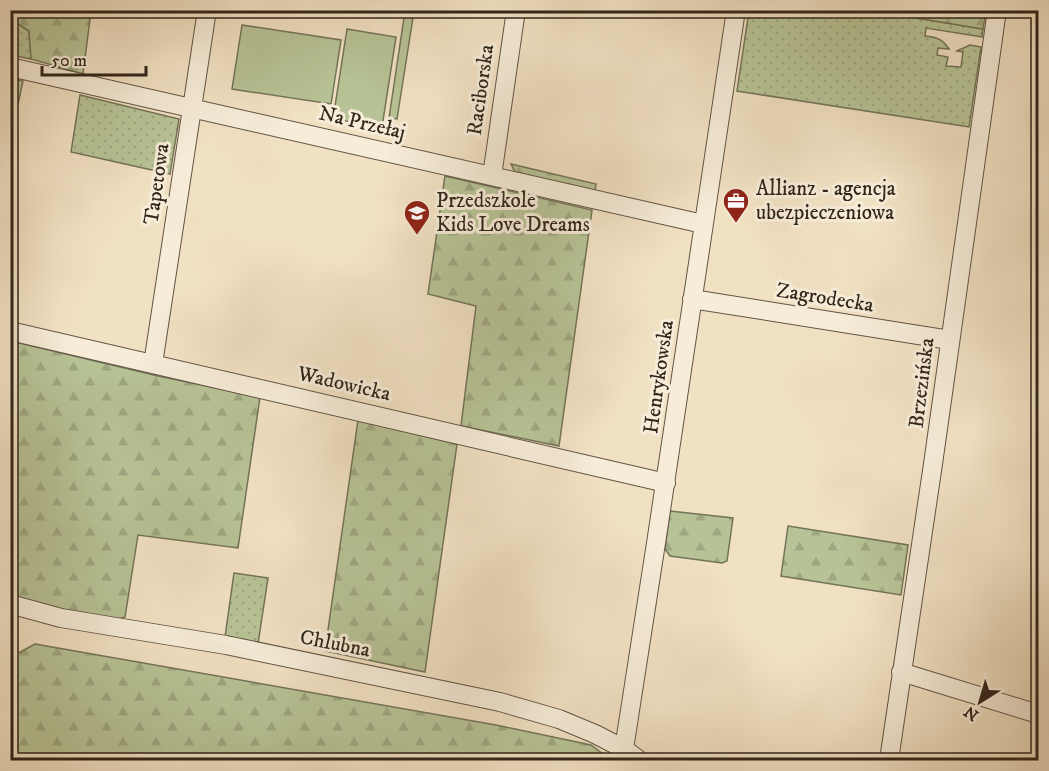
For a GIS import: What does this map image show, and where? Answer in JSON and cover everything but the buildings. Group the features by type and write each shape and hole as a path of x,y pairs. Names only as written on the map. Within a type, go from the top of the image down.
{"street":[{"name":"Tapetowa","path":"153,364 207,10"},
{"name":"Raciborska","path":"492,177 516,10"},
{"name":"Henrykowska","path":"624,749 736,10"},
{"name":"Brzezińska","path":"888,760 933,464 997,10"},
{"name":"Na Przełaj","path":"10,67 703,224"},
{"name":"Zagrodecka","path":"692,299 950,340"},
{"name":"Wadowicka","path":"10,331 666,483"},
{"name":"Chlubna","path":"10,604 61,618 226,645 500,702 559,719 596,734 639,760"},
{"path":"901,672 1038,714"}],"green space":[{"path":"10,11 13,11 15,22 29,31 31,59 11,55"},
{"path":"13,11 91,11 83,74 31,59 29,31 15,22"},
{"path":"405,11 414,11 397,119 389,118"},
{"path":"749,11 873,11 983,29 982,37 926,28 925,36 939,39 949,49 938,48 937,55 948,57 946,66 961,67 963,52 957,51 970,45 981,47 969,127 737,91"},
{"path":"873,11 986,11 983,29"},
{"path":"242,25 341,40 331,104 232,89"},
{"path":"347,29 396,37 382,127 333,119"},
{"path":"10,78 23,81 11,137"},
{"path":"80,95 179,119 170,174 71,152"},
{"path":"511,164 596,184 595,192 515,172"},
{"path":"445,176 592,210 559,446 461,426 476,306 428,294"},
{"path":"11,341 158,376 260,397 238,548 138,535 125,617 115,620 11,598"},
{"path":"358,420 457,444 425,672 325,651"},
{"path":"670,511 733,518 727,561 722,563 670,556 665,549"},
{"path":"788,526 908,545 901,595 781,576"},
{"path":"234,573 268,578 258,644 225,637"},
{"path":"35,644 496,725 591,745 611,760 11,760 11,657"}],"place":[{"name":"Allianz - agencja ubezpieczeniowa","path":"736,224"},
{"name":"Przedszkole Kids Love Dreams","path":"417,236"}]}
